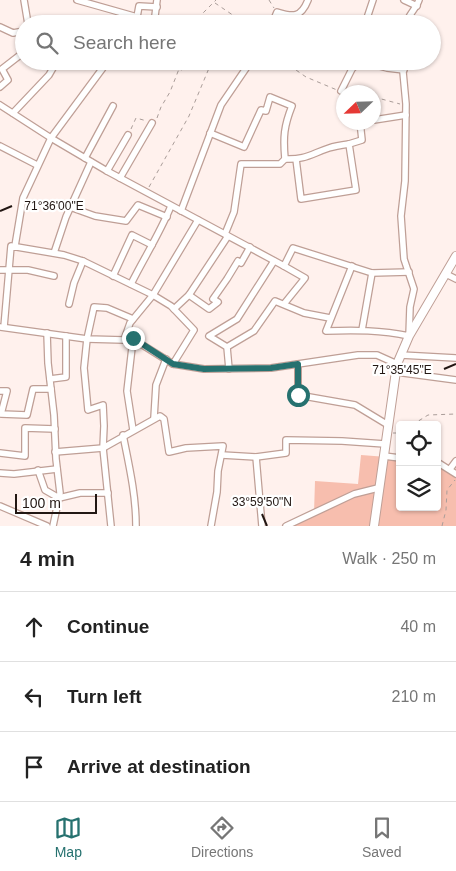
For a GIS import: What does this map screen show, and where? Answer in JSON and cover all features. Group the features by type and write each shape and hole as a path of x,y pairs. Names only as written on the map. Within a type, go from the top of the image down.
{"main road":[{"path":"374,526 396,368 409,336 456,256"}],"street":[{"path":"24,0 26,15"},
{"path":"77,0 130,15"},
{"path":"156,15 157,0"},
{"path":"295,15 303,11 308,0"},
{"path":"368,15 374,0"},
{"path":"404,0 418,3 409,15"},
{"path":"137,15 138,6 157,8"},
{"path":"276,15 277,12 288,15"},
{"path":"0,27 15,33"},
{"path":"0,87 8,80 2,69 15,59"},
{"path":"13,113 52,70"},
{"path":"15,246 23,198 37,165 51,138 101,70"},
{"path":"180,211 221,105 245,70"},
{"path":"345,85 352,70"},
{"path":"352,266 342,296 330,318 326,331 362,330 393,332 409,336 410,307 414,289 404,259 402,216 405,181 406,115 404,70"},
{"path":"210,133 244,147 260,110 266,110 270,97 292,106 287,118 283,138 286,158"},
{"path":"0,105 91,162 305,278 284,304"},
{"path":"84,158 113,106"},
{"path":"381,119 406,115"},
{"path":"120,178 152,123"},
{"path":"286,158 296,159 313,156 329,148 362,140 361,130"},
{"path":"107,171 128,135"},
{"path":"296,159 301,200 356,190 349,144"},
{"path":"0,146 37,165"},
{"path":"174,309 189,295 227,235 234,212 241,164 280,164 286,158"},
{"path":"54,253 70,207 91,162"},
{"path":"70,207 95,216 126,221 138,204 167,216"},
{"path":"131,284 160,233 171,206"},
{"path":"124,340 130,323 152,294 198,220"},
{"path":"113,276 132,235 152,245"},
{"path":"173,364 194,330 174,309 152,294 83,261 54,253 11,246 2,327 86,338 124,340 133,338 173,364 204,369 271,368 358,355 377,355 396,368 456,380"},
{"path":"189,295 209,309 218,302 213,299 238,261 241,263 250,248"},
{"path":"284,266 293,248 372,273 409,272"},
{"path":"69,304 74,282 83,261"},
{"path":"227,347 209,336 238,319 274,261"},
{"path":"0,270 28,270 54,276"},
{"path":"362,330 372,273"},
{"path":"446,274 456,279"},
{"path":"227,347 254,331 276,301 304,313 330,318"},
{"path":"111,526 103,448 103,405 88,410 84,368 86,338 94,307 108,308 133,319"},
{"path":"47,333 55,429 55,452 60,493 53,526"},
{"path":"50,379 66,377 66,336"},
{"path":"133,338 127,392 133,430"},
{"path":"227,347 229,369"},
{"path":"401,355 456,358"},
{"path":"154,418 156,386 166,359"},
{"path":"298,364 298,395 355,405 388,425"},
{"path":"0,391 7,391 1,414 27,415 33,389 51,389"},
{"path":"55,452 103,448 160,416 164,419 170,452 186,448 223,446 211,526"},
{"path":"0,453 25,456 25,428 55,429"},
{"path":"123,436 131,476 136,526"},
{"path":"222,455 256,457 286,453 286,440 342,440 385,444"},
{"path":"384,456 396,458"},
{"path":"256,457 262,526"},
{"path":"450,469 456,461"},
{"path":"441,464 456,474"},
{"path":"0,473 14,474 57,469"},
{"path":"38,470 44,490 59,498 80,493 108,493"},
{"path":"286,526 354,494 378,488"},
{"path":"0,506 47,526"}],"path":[{"path":"201,15 216,0"},
{"path":"269,0 277,12"},
{"path":"214,3 234,15"},
{"path":"128,135 136,118 154,124 179,70"},
{"path":"146,192 189,116 208,70"},
{"path":"296,70 306,77 336,90"},
{"path":"381,99 406,106"},
{"path":"418,421 428,415 456,414"},
{"path":"442,526 446,510 447,490 456,479"}],"shaded area":[{"path":"361,455 396,458 396,511 441,511 441,464 456,472 456,526 286,526 314,513 315,481 358,484"}],"route":[{"path":"133,338 173,364 204,369 271,368 298,364 298,395"}]}
